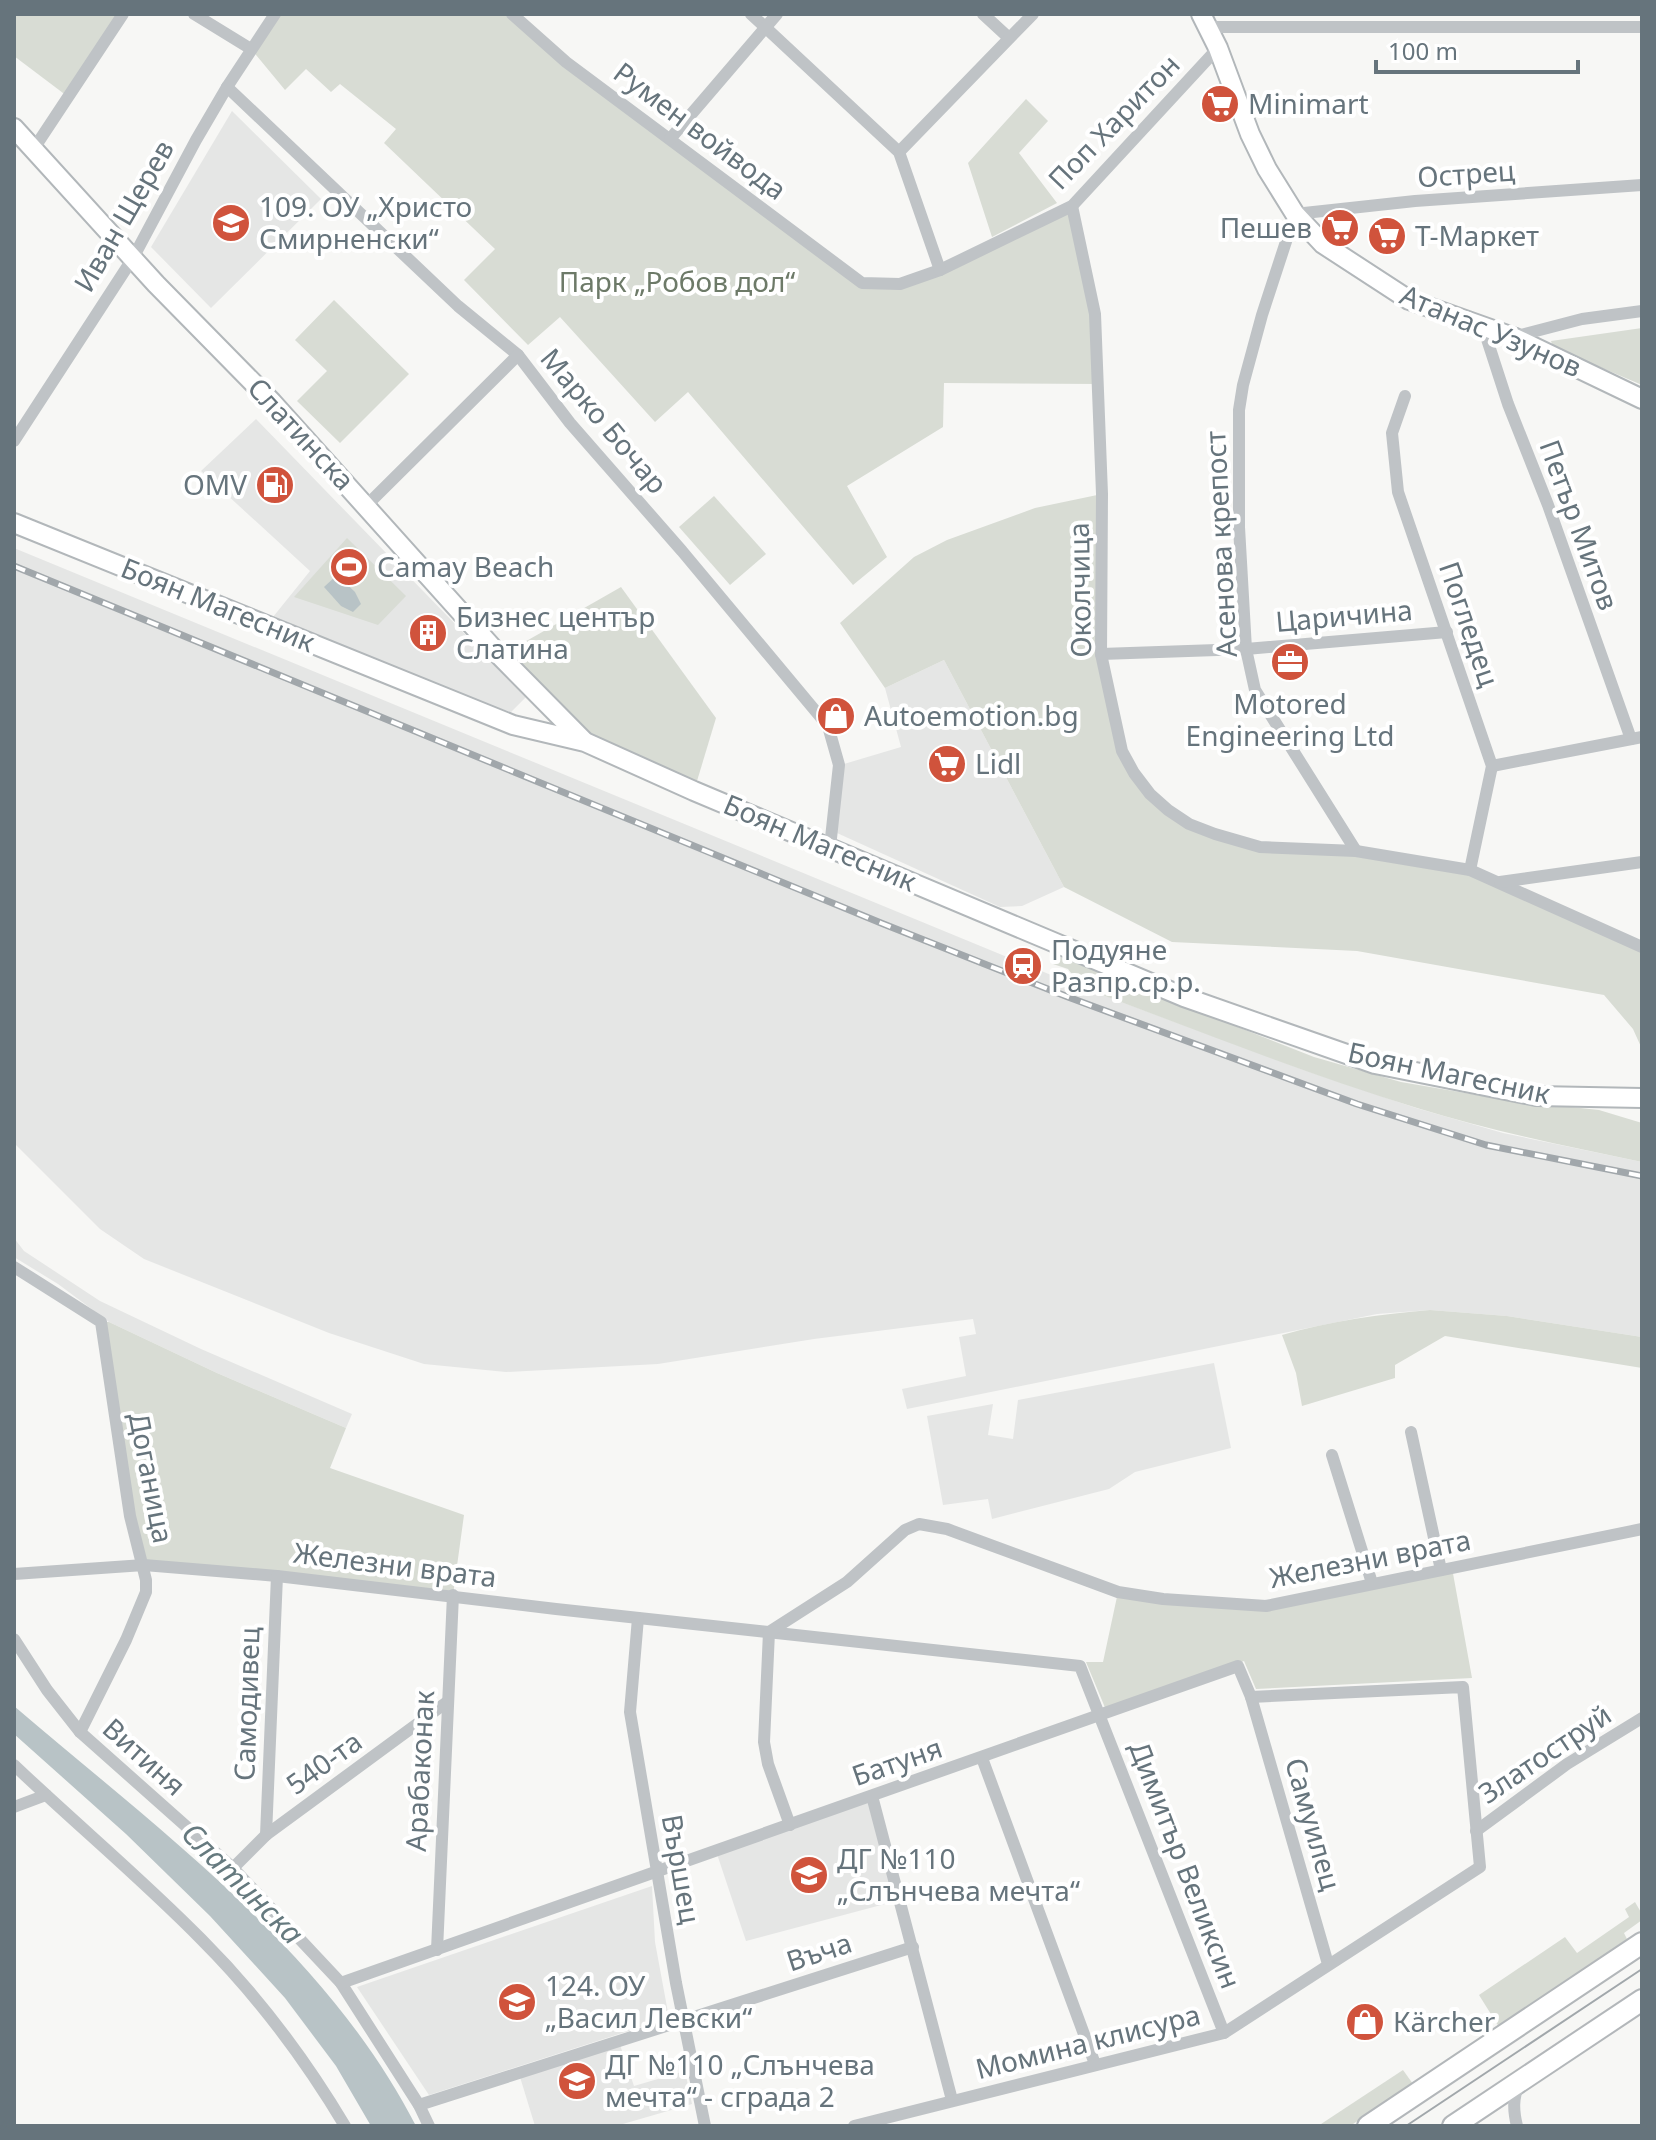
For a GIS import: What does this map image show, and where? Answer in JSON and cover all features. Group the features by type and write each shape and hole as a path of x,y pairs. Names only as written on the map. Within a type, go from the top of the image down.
{"main road":[{"path":"1368,2126 1642,1943"},
{"path":"1453,2126 1642,2000"}],"street":[{"path":"33,150 123,14"},
{"path":"194,14 251,49"},
{"name":"Иван Щерев","path":"14,441 133,258 179,169 275,14"},
{"name":"Румен войвода","path":"512,14 566,62 862,283"},
{"path":"751,14 899,152 940,270"},
{"path":"670,139 777,14"},
{"path":"983,14 1009,38"},
{"path":"899,152 1033,14"},
{"path":"1204,20 1642,27"},
{"name":"Атанас Узунов","path":"1204,20 1267,169 1295,214 1323,244 1409,300 1513,337 1642,399"},
{"name":"Поп Харитон","path":"862,283 900,284 940,270 1072,206 1218,48"},
{"name":"Марко Бочар","path":"227,87 458,306 518,355 570,423 828,726 839,765 830,847"},
{"name":"Слатинска","path":"14,128 367,505 500,656 585,742"},
{"name":"Острец","path":"1295,214 1429,200 1642,185"},
{"name":"Околчица","path":"1072,206 1095,314 1102,494 1101,654 1122,751 1150,794 1189,824 1260,847 1356,851"},
{"name":"Асенова крепост","path":"1295,214 1262,315 1239,410 1239,527 1246,649 1255,690 1356,851"},
{"path":"1513,337 1582,319 1642,311"},
{"name":"Петър Митов","path":"1483,327 1508,404 1636,738"},
{"path":"367,505 518,355"},
{"name":"Погледец","path":"1405,396 1392,433 1398,492 1492,766"},
{"name":"Боян Магесник","path":"14,523 513,725 585,742 1184,997 1375,1064 1536,1096 1642,1098"},
{"name":"Царичина","path":"1101,654 1246,649 1447,632"},
{"path":"1470,870 1492,766 1636,738"},
{"path":"1356,851 1470,870 1642,947"},
{"path":"1500,882 1642,862"},
{"name":"Доганица","path":"14,1267 101,1322 130,1516 144,1565 146,1592 80,1732"},
{"path":"1411,1432 1441,1570"},
{"path":"1332,1455 1372,1583"},
{"name":"Железни врата","path":"769,1632 847,1582 905,1530 919,1524 947,1529 1118,1592 1163,1599 1266,1606 1642,1529"},
{"name":"Железни врата","path":"14,1574 144,1565 277,1576 1080,1666 1101,1715"},
{"name":"Самодивец","path":"266,1835 277,1576"},
{"name":"Арабаконак","path":"437,1950 453,1595"},
{"name":"Вършец","path":"638,1618 630,1712 683,2020 705,2126"},
{"path":"769,1632 764,1742 768,1764 790,1825"},
{"name":"Витиня","path":"14,1639 47,1690 80,1732 233,1868 341,1983 419,2105 429,2126"},
{"name":"Батуня","path":"341,1983 1238,1666 1251,1697"},
{"path":"1251,1697 1463,1687 1476,1831"},
{"name":"Самуилец","path":"1251,1697 1328,1964"},
{"name":"540-та","path":"233,1868 266,1835 447,1702"},
{"name":"Димитър Великсин","path":"1101,1715 1224,2033"},
{"name":"Златоструй","path":"1476,1831 1567,1764 1642,1718"},
{"path":"982,1758 1095,2064"},
{"path":"14,1765 202,1940 284,2037 345,2126"},
{"path":"14,1807 46,1795"},
{"path":"872,1796 952,2100"},
{"name":"Момина клисура","path":"854,2126 1224,2033 1480,1867 1476,1831"},
{"name":"Въча","path":"419,2105 913,1947"},
{"path":"1517,2126 1513,2110 1514,2095 1520,2081"}],"shaded area":[{"name":"109. ОУ „Христо Смирненски“","path":"232,111 321,199 211,308 151,247"},
{"path":"256,419 526,697 511,712 466,697 273,617 310,571 201,471"},
{"path":"14,548 1068,982 1416,1108 1503,1133 1642,1162 1642,1337 1507,1316 1430,1310 1377,1314 907,1409 902,1389 966,1376 959,1337 976,1334 973,1319 814,1339 658,1364 506,1372 424,1364 329,1333 144,1259 100,1229 14,1143"},
{"path":"337,575 355,592 361,604 353,612 341,606 324,587"},
{"path":"944,660 1064,887 1022,906 1000,907 837,833 844,764 901,747 885,688"},
{"path":"14,1238 24,1251 100,1301 201,1349 352,1414 346,1428 217,1373 109,1322 58,1284 14,1257"},
{"path":"1214,1363 1231,1448 1135,1472 1109,1489 992,1519 988,1499 943,1505 927,1416 993,1404 988,1435 1013,1439 1018,1400"},
{"path":"14,1706 182,1848 288,1949 336,2004 379,2063 416,2126 371,2126 336,2066 285,1998 210,1916 126,1834 14,1734"},
{"name":"ДГ №110 „Слънчева мечта“","path":"872,1796 900,1900 746,1941 716,1851"},
{"name":"124. ОУ „Васил Левски“","path":"652,1886 655,1942 669,2018 429,2095 357,1987"},
{"name":"ДГ №110 „Слънчева мечта“ - сграда 2","path":"620,2045 634,2086 685,2071 692,2104 616,2126 535,2126 520,2077"}],"green space":[{"path":"14,14 123,14 67,96 14,56"},
{"name":"Парк „Робов дол“","path":"275,14 512,14 862,283 900,284 1072,206 1095,314 1098,384 944,383 943,427 847,486 887,557 853,585 688,392 655,422 560,317 528,345 464,280 495,249 384,143 396,129 340,84 331,92 306,69 285,90 251,49"},
{"path":"1026,99 1048,121 1019,153 1057,203 992,237 968,163"},
{"path":"334,300 409,374 340,443 297,401 327,371 295,340"},
{"path":"1642,328 1642,385 1553,347 1551,341"},
{"path":"1102,494 1101,654 1122,751 1150,794 1215,834 1308,850 1470,870 1642,947 1642,1049 1633,1029 1604,995 1357,951 1172,942 1064,887 944,660 885,688 840,623 914,557 947,540 1035,508"},
{"path":"714,496 766,554 730,585 679,527"},
{"name":"Camay Beach","path":"347,538 406,596 378,625 294,597"},
{"path":"621,587 716,718 694,791 585,742 500,656"},
{"path":"1055,955 1314,1057 1401,1082 1506,1100 1599,1110 1642,1123 1642,1162 1473,1124 1329,1079 1068,982 1071,973 1053,964"},
{"path":"1430,1310 1507,1316 1642,1337 1642,1368 1445,1336 1395,1365 1395,1378 1302,1406 1296,1373 1282,1335 1356,1319"},
{"path":"101,1322 109,1322 217,1373 346,1428 330,1468 464,1515 453,1595 144,1565"},
{"path":"1452,1568 1472,1678 1256,1689 1244,1661 1106,1710 1086,1662 1103,1662 1118,1592 1266,1606"},
{"path":"1635,1902 1642,1920 1624,1933 1627,1939 1499,2027 1479,1995 1565,1937 1577,1953 1629,1917 1625,1909"},
{"path":"1403,2070 1413,2084 1350,2126 1318,2126"}],"tram line":[{"path":"1406,2126 1642,1969"}],"railway":[{"path":"14,566 1068,997 1357,1104 1486,1145 1642,1176"}],"place":[{"name":"Minimart","path":"1220,104"},
{"name":"109. ОУ „Христо Смирненски“","path":"231,223"},
{"name":"Пешев","path":"1340,228"},
{"name":"Т-Маркет","path":"1387,236"},
{"name":"OMV","path":"275,485"},
{"name":"Camay Beach","path":"349,567"},
{"name":"Бизнес център Слатина","path":"428,633"},
{"name":"Motored Engineering Ltd","path":"1290,662"},
{"name":"Autoemotion.bg","path":"836,716"},
{"name":"Lidl","path":"947,764"},
{"name":"Подуяне Разпр.ср.р.","path":"1023,966"},
{"name":"ДГ №110 „Слънчева мечта“","path":"809,1875"},
{"name":"124. ОУ „Васил Левски“","path":"517,2002"},
{"name":"Кärcher","path":"1365,2022"},
{"name":"ДГ №110 „Слънчева мечта“ - сграда 2","path":"577,2081"}]}
